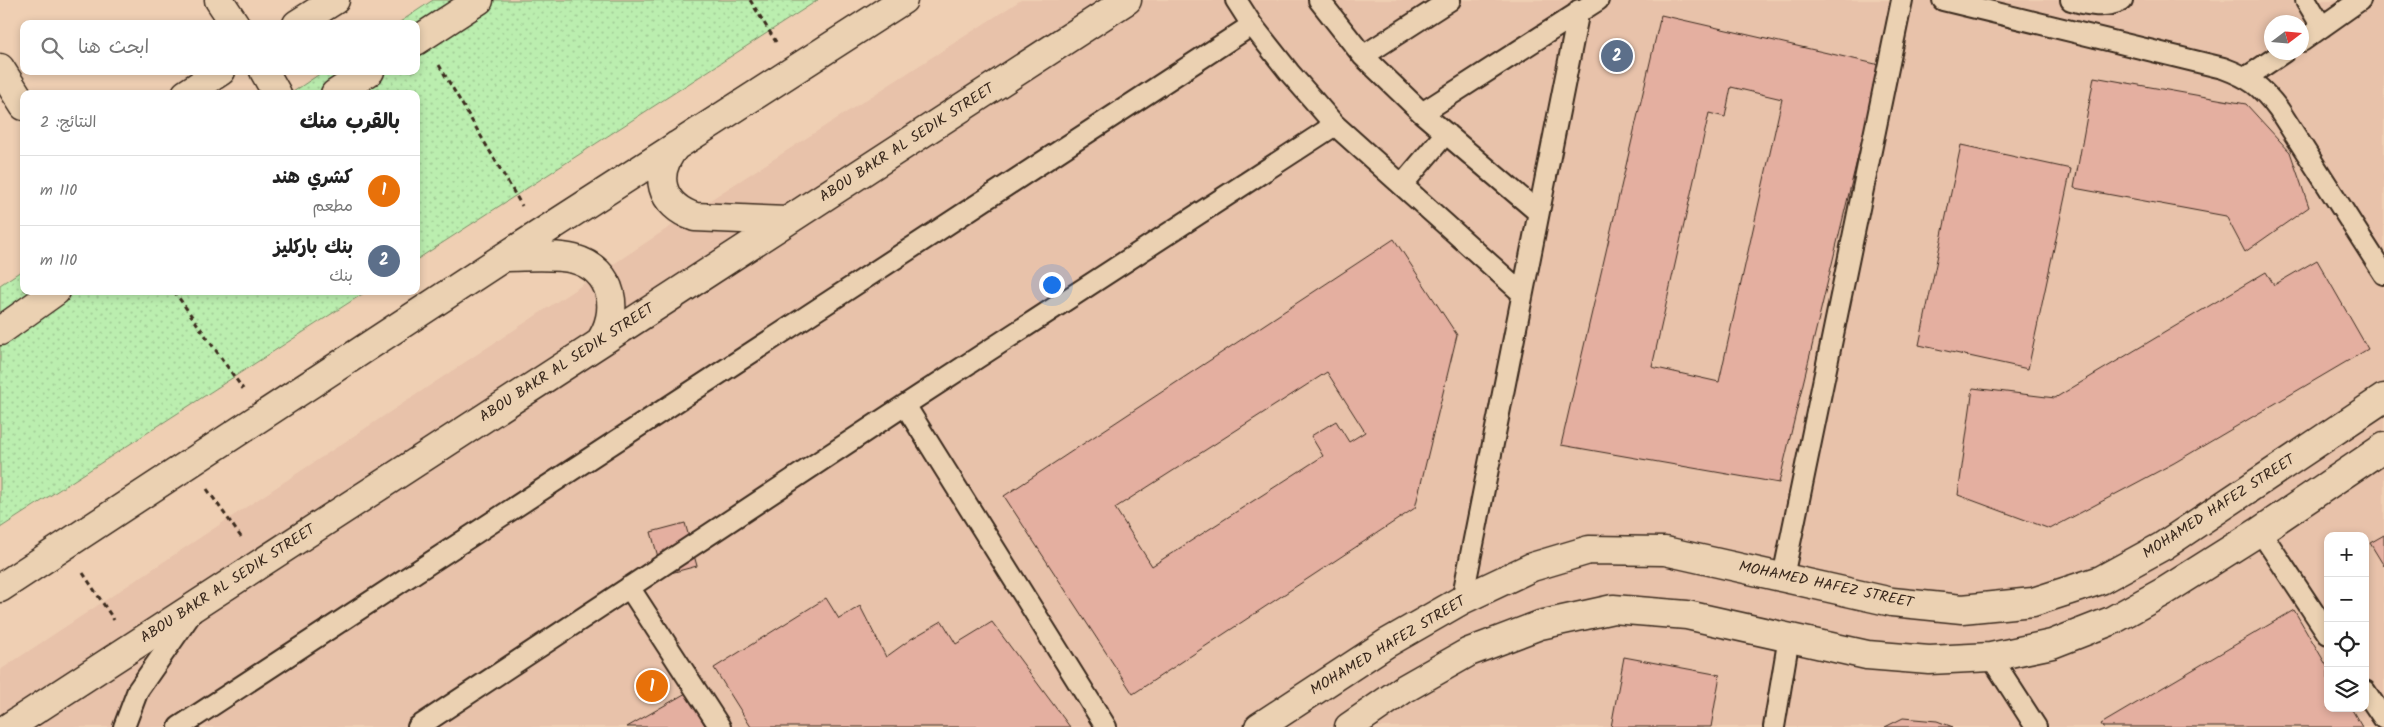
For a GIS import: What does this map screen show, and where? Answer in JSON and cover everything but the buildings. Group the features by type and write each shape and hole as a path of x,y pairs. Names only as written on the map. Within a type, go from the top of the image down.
{"main road":[{"path":"219,0 232,20"},
{"path":"303,20 335,0"},
{"path":"420,38 479,0"},
{"path":"0,588 504,257 904,0"},
{"name":"ABOU BAKR AL SEDIK STREET","path":"8,727 1127,0"},
{"path":"0,68 20,100"},
{"path":"192,90 216,75"},
{"path":"266,75 275,90"},
{"path":"341,90 364,75"},
{"path":"676,146 667,156 662,169 662,182 666,195 683,213 695,217 787,222"},
{"path":"504,257 573,258 596,270 610,293 613,306 607,332 599,343"},
{"path":"0,331 50,295"},
{"name":"MOHAMED HAFEZ STREET","path":"1259,727 1387,643 1462,600 1532,567 1589,550 1665,551 1892,602 1962,609 2033,602 2101,580 2163,546 2384,398"},
{"path":"1349,727 1404,689 1469,652 1540,625 1613,609 1687,615 1867,655 1929,660 1991,657 2052,644 2111,621 2165,591 2260,531 2384,447"}],"lane":[{"path":"1236,0 1252,26 1335,125 1522,293"},
{"path":"1319,0 1363,56 1422,113 1538,212"},
{"path":"1363,56 1450,0"},
{"path":"1422,113 1579,10 1598,0"},
{"path":"1783,577 1902,0"},
{"path":"1944,0 2222,68 2248,77 2265,91 2279,110 2384,274"},
{"path":"2071,0 2092,6 2115,4 2122,0"},
{"path":"2306,0 2322,27"},
{"path":"2309,36 2360,0"},
{"path":"1462,600 1579,10"},
{"path":"179,727 1252,26"},
{"path":"2248,77 2272,60"},
{"path":"418,727 905,405 1335,125"},
{"path":"1402,185 1446,133"},
{"path":"905,405 1106,727"},
{"path":"2260,531 2324,628"},
{"path":"629,587 720,727"},
{"path":"124,727 138,690 200,602"},
{"path":"1774,727 1789,637"},
{"path":"1991,657 2036,727"},
{"path":"2369,697 2384,719"}],"path":[{"path":"750,0 794,70"},
{"path":"420,41 539,235"},
{"path":"177,295 262,416"},
{"path":"190,464 259,563"},
{"path":"65,546 131,647"}],"shaded area":[{"path":"1021,0 2384,0 2384,727 0,727 0,670 724,191"}],"green space":[{"path":"433,0 818,0 420,257 420,90 296,90 318,75 420,75 420,20 403,20"},
{"path":"20,272 20,295 361,295 0,528 0,285"}],"place":[{"name":"بنك باركليز","path":"1617,56"},
{"name":"كشري هند","path":"652,686"}]}
